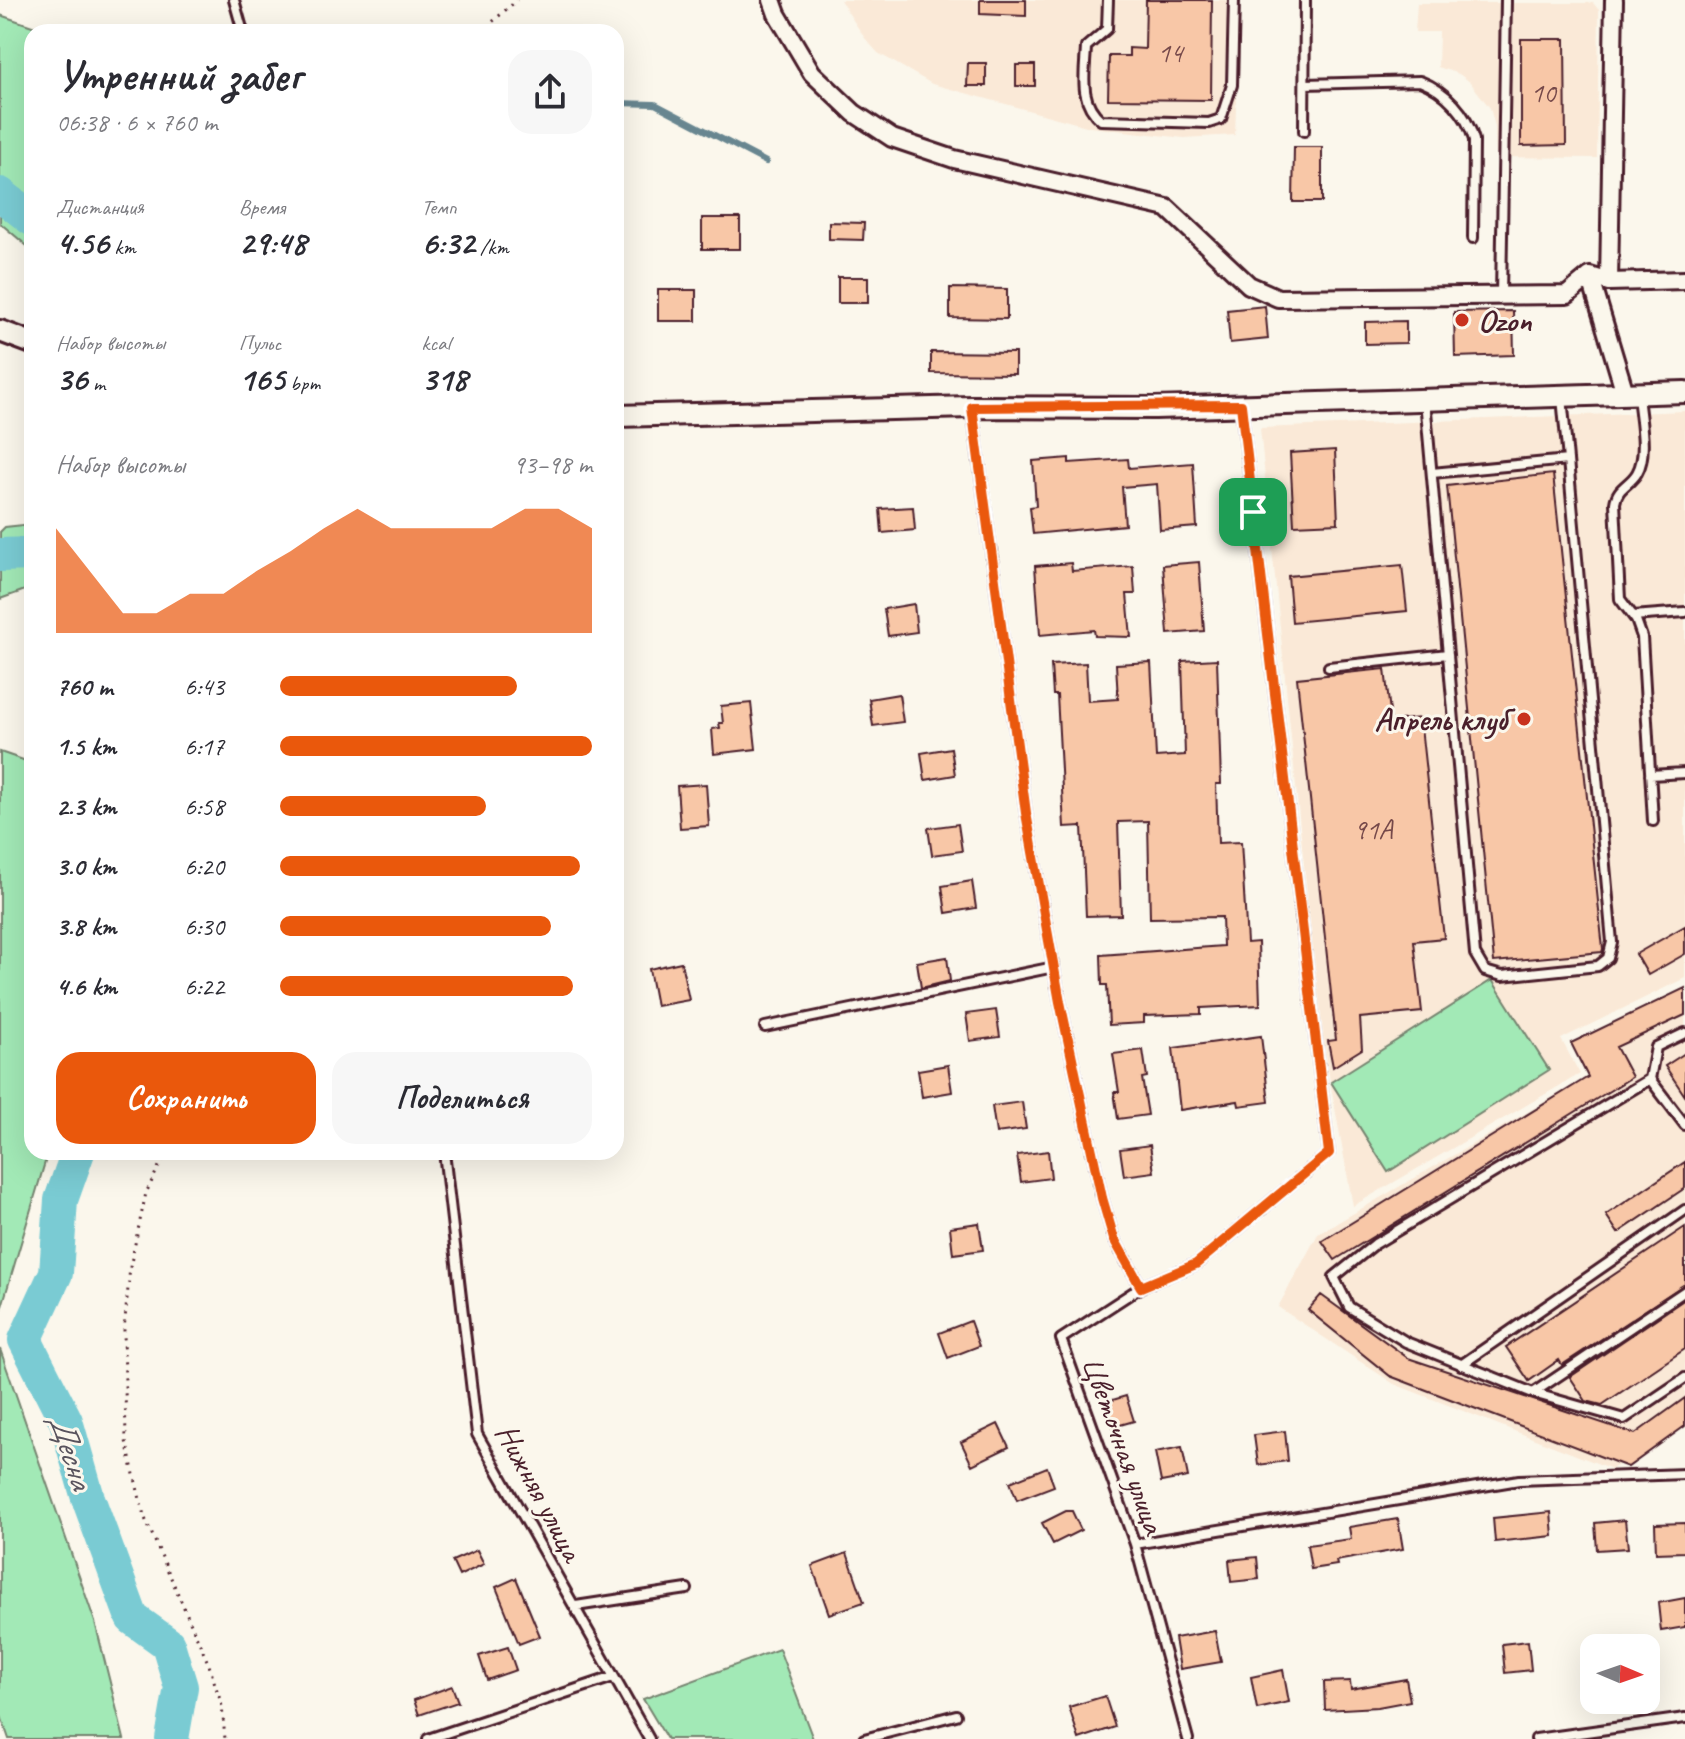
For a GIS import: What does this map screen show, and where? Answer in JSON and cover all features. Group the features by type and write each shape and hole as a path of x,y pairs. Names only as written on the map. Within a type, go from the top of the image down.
{"street":[{"path":"772,0 812,73 854,113 892,138 954,159 1167,208 1194,230 1249,285 1278,298 1567,295 1590,276"},
{"path":"1609,282 1614,0"},
{"path":"1590,276 1609,282 1685,280"},
{"path":"1590,276 1632,393"},
{"path":"0,331 24,340"},
{"path":"624,416 972,407 1241,405 1685,392"}],"lane":[{"path":"234,0 241,24"},
{"path":"1108,0 1107,29 1086,47 1085,98 1090,111 1101,120 1209,123 1221,119 1230,100 1234,0"},
{"path":"1304,131 1305,0"},
{"path":"1501,295 1506,0"},
{"path":"1305,84 1420,81 1435,87 1455,105 1470,127 1474,140 1473,238"},
{"path":"1632,393 1641,464 1635,476 1619,490 1615,503 1620,599 1633,616 1642,637 1653,821"},
{"path":"1425,399 1478,961 1485,971 1502,976 1598,966 1608,958 1612,942 1562,395"},
{"path":"972,407 1026,813 1054,967 1102,1198 1114,1239 1141,1287 1196,1264 1329,1153 1241,405"},
{"path":"1432,473 1568,460"},
{"path":"1633,616 1685,612"},
{"path":"1329,667 1448,654"},
{"path":"1650,775 1685,773"},
{"path":"765,1027 1054,967"},
{"path":"1685,1033 1656,1047 1650,1079 1685,1125"},
{"path":"1650,1079 1375,1244 1334,1277 1349,1307 1406,1342 1533,1393 1624,1419 1685,1378"},
{"name":"Нижняя улица","path":"445,1160 477,1434 649,1739"},
{"path":"1461,1365 1685,1210"},
{"name":"Цветочная улица","path":"1141,1287 1061,1339 1135,1544 1188,1739"},
{"path":"1533,1393 1685,1291"},
{"path":"1135,1544 1519,1480 1685,1474"},
{"path":"576,1606 687,1589"},
{"path":"428,1739 613,1677"},
{"path":"864,1739 956,1715"},
{"path":"1536,1739 1685,1718"}],"path":[{"path":"490,24 517,0"},
{"path":"162,1160 146,1193 130,1267 124,1330 126,1441 144,1516 209,1665 222,1706 225,1739"}],"shaded area":[{"path":"840,0 1240,0 1235,135 1184,138 1090,127 932,84 878,53"},
{"path":"1417,3 1593,3 1599,10 1597,158 1496,157 1495,126 1490,108 1470,82 1459,74 1438,67 1439,32 1415,32"},
{"path":"1685,411 1685,978 1561,1039 1580,1074 1353,1206 1320,1026 1260,428"},
{"path":"1685,987 1685,1421 1612,1469 1394,1384 1278,1307 1318,1234 1588,1077 1571,1043"}],"green space":[{"path":"0,15 26,24 24,24 24,243 0,223"},
{"path":"24,525 24,590 0,599 0,532 5,527"},
{"path":"0,752 24,760 24,1160 46,1160 0,1313"},
{"path":"1492,980 1549,1070 1388,1172 1331,1082"},
{"path":"0,1349 95,1622 124,1739 9,1739 0,1713"},
{"path":"779,1649 813,1739 667,1739 643,1699"}],"building":[{"path":"980,0 1026,0 1026,16 980,14"},
{"path":"1146,0 1212,0 1211,100 1108,99 1109,56 1129,56 1129,48 1145,49"},
{"path":"1521,39 1565,39 1566,145 1521,146"},
{"path":"968,63 986,63 986,86 967,86"},
{"path":"1016,65 1035,65 1035,86 1016,86"},
{"path":"1294,147 1322,147 1322,202 1293,202"},
{"path":"702,218 740,218 740,249 702,249"},
{"path":"829,222 864,223 863,240 829,239"},
{"path":"838,277 868,277 868,303 838,303"},
{"path":"950,288 1007,289 1007,319 950,318"},
{"path":"658,290 696,290 696,321 658,321"},
{"path":"1265,306 1268,339 1230,343 1227,310"},
{"path":"1513,311 1514,355 1455,357 1454,312"},
{"path":"1406,321 1406,343 1365,344 1365,322"},
{"path":"931,352 1015,353 1015,374 931,373"},
{"path":"1335,450 1338,523 1294,525 1290,453"},
{"path":"1069,458 1069,463 1128,459 1129,468 1193,463 1197,527 1160,530 1157,484 1122,487 1125,525 1033,534 1030,507 1036,506 1033,461"},
{"name":"Апрель клуб","path":"1553,474 1603,949 1602,952 1494,962 1447,486"},
{"path":"913,507 915,530 882,533 880,509"},
{"path":"1199,562 1204,631 1168,634 1163,565"},
{"path":"1071,563 1072,571 1133,566 1135,594 1127,594 1131,637 1095,636 1094,630 1040,635 1035,566"},
{"path":"1402,565 1407,611 1292,622 1288,576"},
{"path":"914,604 917,632 888,636 884,609"},
{"path":"1217,659 1221,784 1216,784 1218,843 1241,842 1247,943 1258,942 1260,1005 1201,1008 1201,1014 1144,1016 1144,1023 1109,1025 1107,985 1102,985 1101,955 1223,946 1222,917 1150,918 1148,821 1118,822 1121,915 1086,916 1082,826 1064,827 1057,695 1053,695 1051,665 1086,663 1088,701 1118,699 1116,664 1151,662 1156,757 1185,755 1182,661"},
{"name":"Апрель клуб","path":"1385,669 1391,721 1420,718 1444,938 1414,941 1422,1012 1360,1018 1362,1049 1333,1067 1328,1041 1336,1040 1297,678"},
{"path":"899,694 903,722 873,726 869,699"},
{"path":"751,703 756,749 714,754 712,729 720,728 719,723 723,723 721,706"},
{"path":"951,748 955,775 925,780 921,753"},
{"path":"706,784 709,826 680,828 677,786"},
{"path":"958,824 962,851 932,855 928,828"},
{"path":"972,881 976,908 946,913 942,886"},
{"path":"1685,926 1685,954 1648,975 1636,954"},
{"path":"947,957 950,981 921,988 917,962"},
{"path":"681,962 689,1000 656,1006 649,969"},
{"path":"1685,988 1685,1015 1616,1047 1632,1077 1335,1260 1322,1241 1588,1077 1571,1043"},
{"path":"996,1010 1000,1037 970,1041 966,1014"},
{"path":"1261,1036 1269,1102 1239,1106 1238,1101 1180,1110 1173,1048"},
{"path":"1143,1050 1147,1077 1142,1078 1148,1115 1118,1119 1114,1092 1119,1092 1113,1054"},
{"path":"1685,1053 1685,1096 1665,1066"},
{"path":"948,1065 952,1092 922,1097 918,1070"},
{"path":"1022,1102 1026,1129 996,1133 992,1106"},
{"path":"1150,1145 1154,1172 1124,1176 1120,1149"},
{"path":"1048,1151 1051,1178 1021,1182 1017,1155"},
{"path":"1685,1162 1685,1188 1618,1233 1606,1215"},
{"path":"979,1223 983,1250 953,1254 950,1227"},
{"path":"1685,1227 1685,1284 1562,1365 1559,1360 1529,1381 1506,1347"},
{"path":"1321,1295 1408,1358 1635,1434 1685,1398 1685,1426 1628,1467 1390,1376 1308,1310"},
{"path":"1685,1299 1685,1349 1602,1405 1586,1401 1570,1377"},
{"path":"970,1321 979,1346 948,1358 939,1333"},
{"path":"1126,1396 1134,1421 1113,1427 1106,1402"},
{"path":"998,1424 1009,1447 972,1465 961,1442"},
{"path":"1285,1431 1288,1461 1258,1465 1254,1435"},
{"path":"1182,1447 1188,1477 1161,1482 1155,1452"},
{"path":"1047,1467 1054,1486 1017,1500 1010,1482"},
{"path":"1072,1511 1081,1530 1053,1544 1042,1523"},
{"path":"1551,1512 1553,1536 1495,1542 1493,1518"},
{"path":"1398,1519 1403,1549 1336,1561 1337,1565 1311,1569 1307,1545 1351,1539 1349,1527"},
{"path":"1625,1520 1628,1548 1597,1550 1595,1523"},
{"path":"1685,1523 1685,1552 1656,1553 1655,1524"},
{"path":"477,1550 484,1564 459,1576 452,1561"},
{"path":"847,1553 864,1602 829,1614 812,1566"},
{"path":"1257,1557 1259,1579 1231,1582 1229,1560"},
{"path":"516,1578 540,1636 519,1644 496,1587"},
{"path":"1685,1598 1685,1627 1661,1631 1658,1603"},
{"path":"1215,1631 1221,1662 1180,1669 1175,1638"},
{"path":"1528,1641 1531,1670 1505,1673 1502,1644"},
{"path":"508,1647 516,1670 487,1680 479,1656"},
{"path":"1283,1670 1289,1702 1257,1709 1251,1677"},
{"path":"1406,1679 1410,1701 1378,1707 1325,1710 1324,1682 1350,1681 1351,1689"},
{"path":"452,1686 458,1702 419,1715 414,1700"},
{"path":"1105,1696 1115,1727 1079,1739 1069,1707"}],"waterway":[{"path":"624,103 655,104 766,162"},
{"name":"Десна","path":"0,194 24,213"},
{"path":"0,555 24,554"},
{"name":"Десна","path":"75,1160 61,1200 56,1273 25,1340 66,1421 88,1498 132,1618 168,1644 181,1687 172,1739"}],"place":[{"name":"Ozon","path":"1462,320"},
{"name":"Апрель клуб","path":"1524,719"}],"route":[{"path":"1241,405 1253,512 1329,1153 1196,1264 1141,1287 1114,1239 1102,1198 1060,1002 1026,813 972,407 1241,405"}]}
